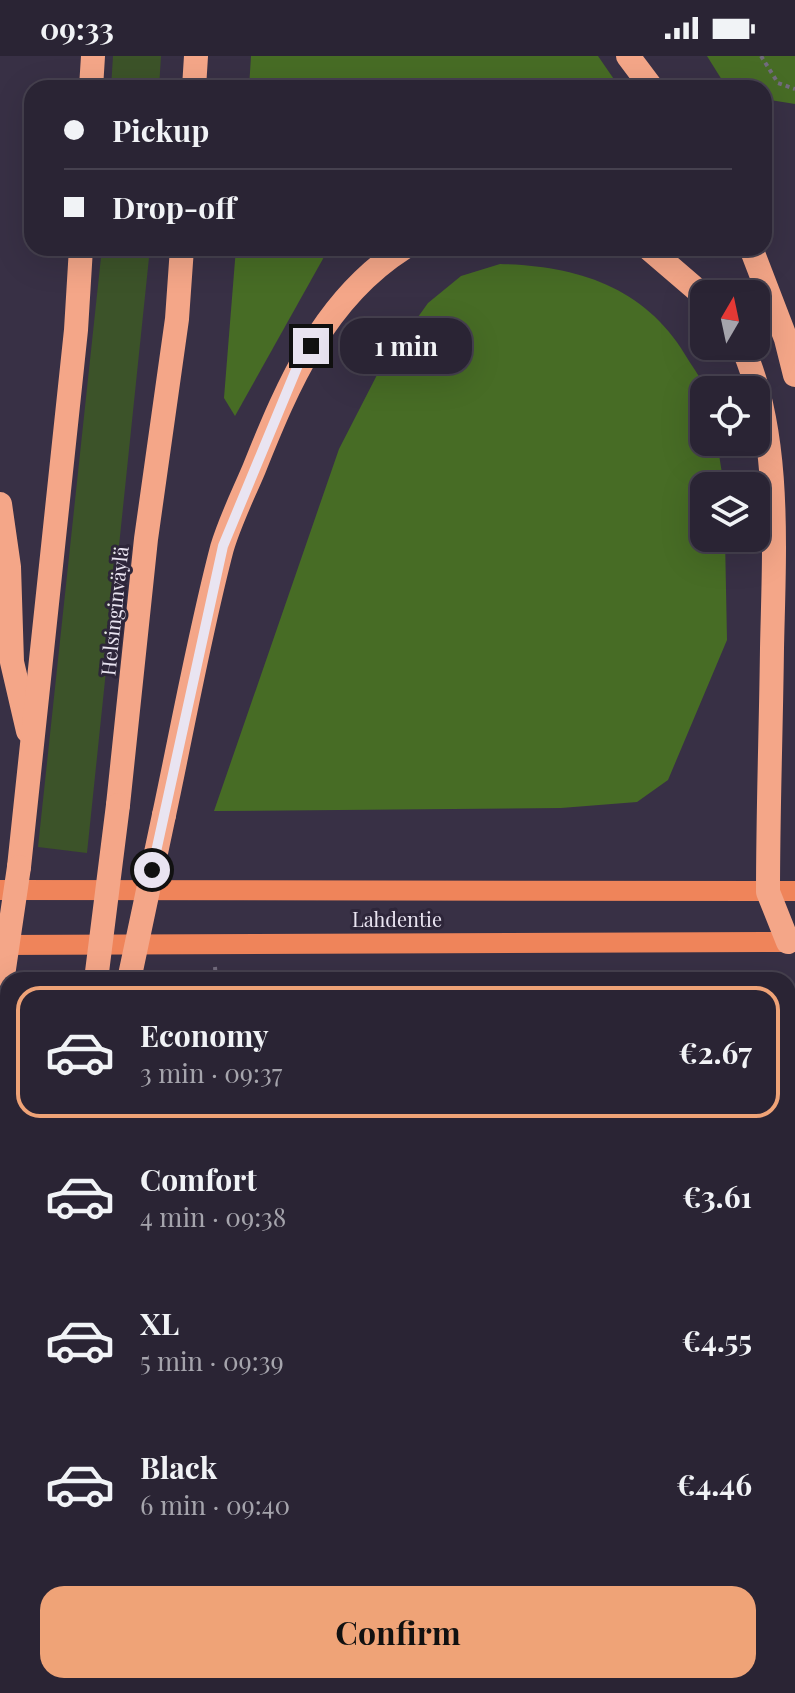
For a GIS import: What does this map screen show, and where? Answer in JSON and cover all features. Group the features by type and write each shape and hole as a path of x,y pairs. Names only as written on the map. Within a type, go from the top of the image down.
{"highway":[{"path":"92,80 93,56"},
{"path":"194,80 196,56"},
{"path":"628,56 646,80"},
{"path":"4,972 32,747 76,330 81,256"},
{"name":"Helsinginväylä","path":"97,972 146,539 177,319 181,256"},
{"path":"131,972 223,546 298,365 336,309 377,265 391,256"},
{"path":"657,256 690,284"},
{"path":"754,256 786,339 795,375"},
{"path":"748,360 768,440 774,566 768,892 793,936"},
{"path":"0,504 9,567 12,662 32,747"}],"main road":[{"name":"Lahdentie","path":"0,890 795,891"},
{"name":"Lahdentie","path":"0,945 793,936"}],"path":[{"path":"761,56 778,83 795,89"}],"green space":[{"path":"113,56 161,56 160,80 112,80"},
{"path":"251,56 598,56 614,80 250,80"},
{"path":"707,56 795,56 795,104 772,100 772,80 722,80"},
{"path":"101,256 149,256 87,853 38,847"},
{"path":"235,256 325,256 235,416 224,398"},
{"path":"500,264 558,270 609,286 653,315 672,336 699,376 690,376 690,456 719,456 722,472 690,472 690,552 725,552 727,640 668,780 637,802 561,808 214,811 339,449 378,373 428,303 461,276"}],"route":[{"path":"152,870 223,546 298,365 311,346"}]}
